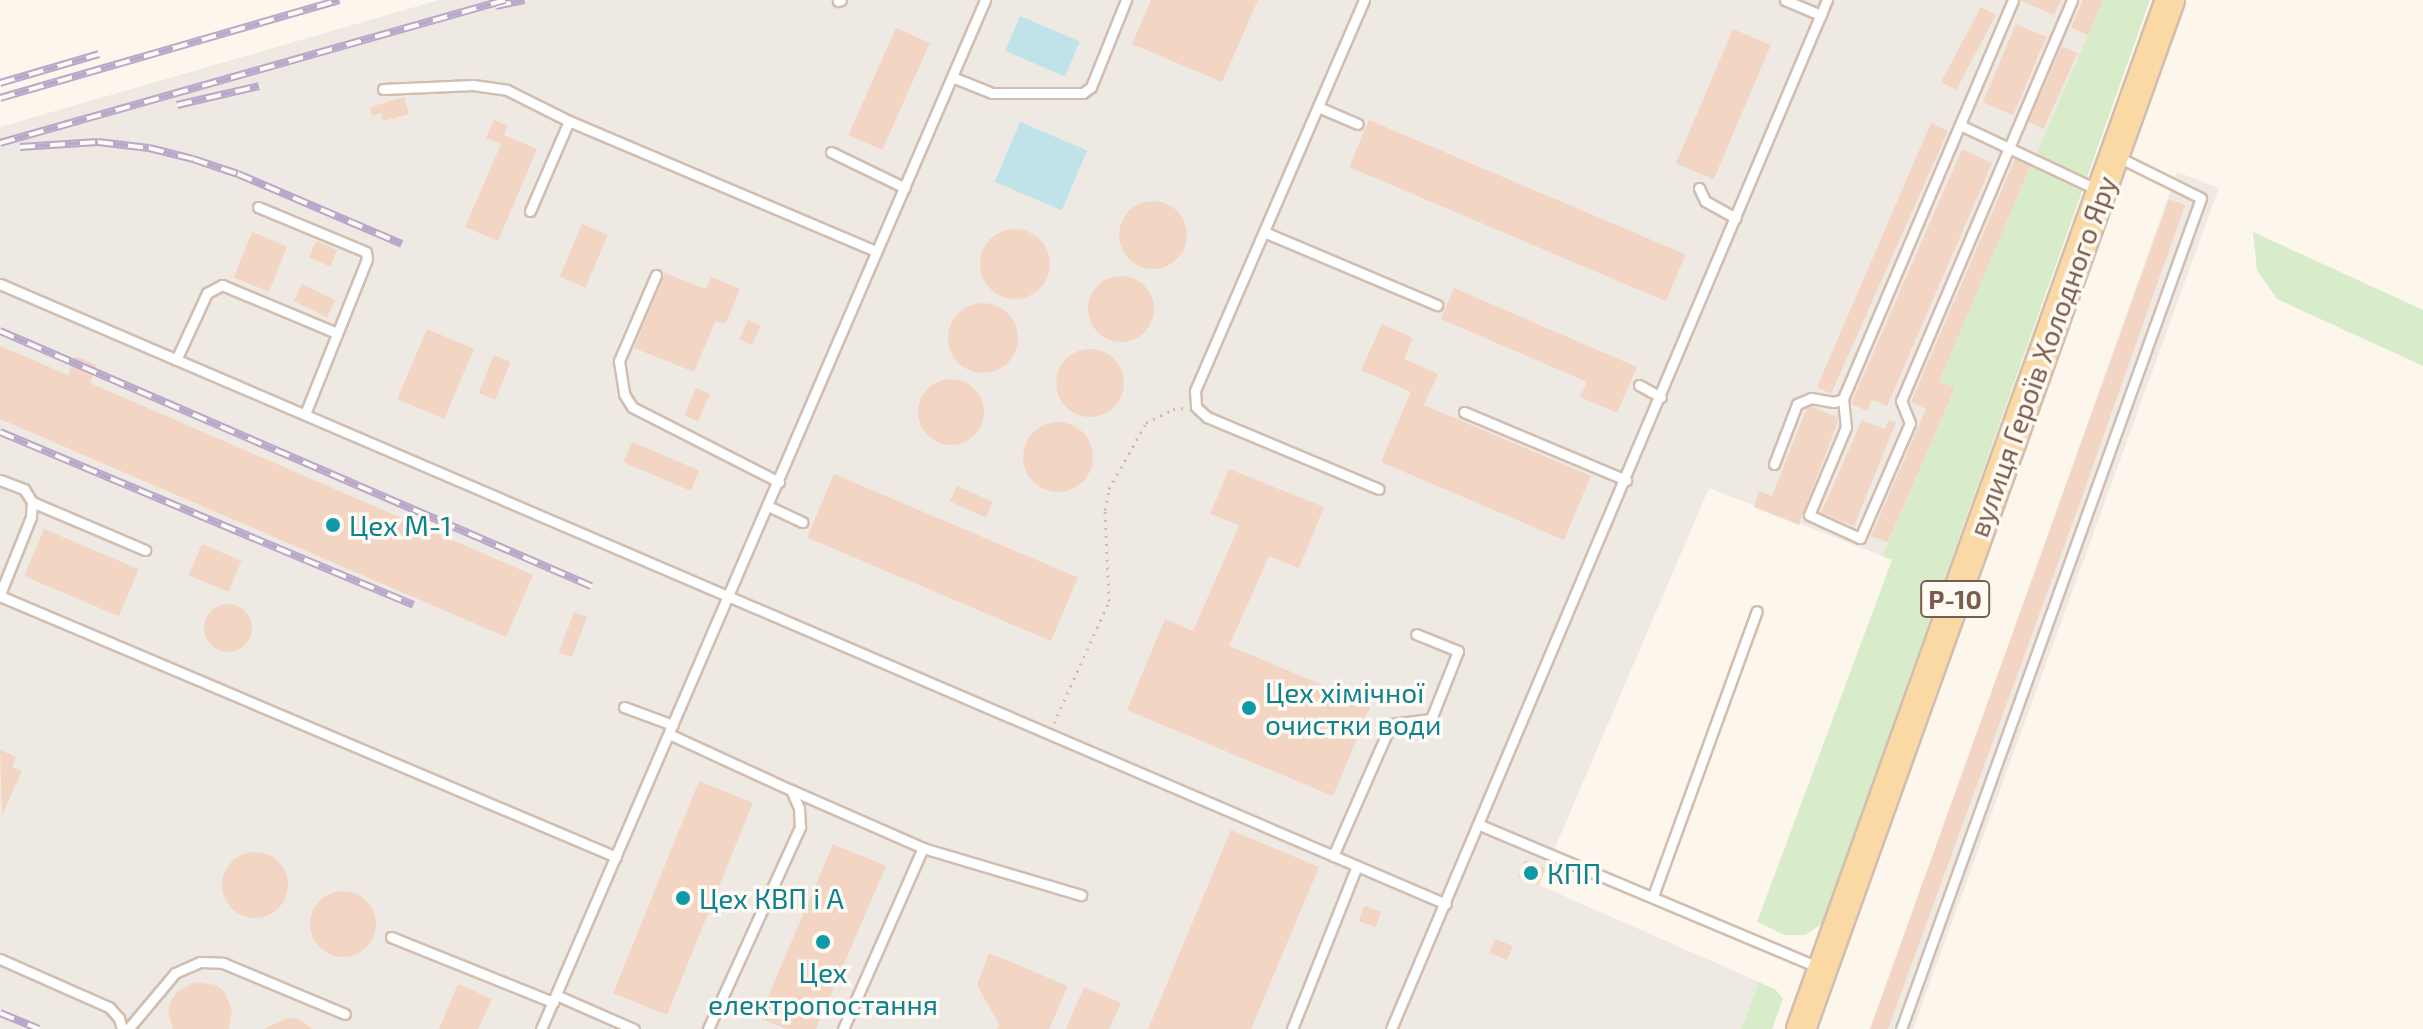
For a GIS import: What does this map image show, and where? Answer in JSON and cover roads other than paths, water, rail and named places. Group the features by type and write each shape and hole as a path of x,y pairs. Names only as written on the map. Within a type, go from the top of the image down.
{"main road":[{"name":"вулиця Героїв Холодного Яру","path":"1801,1029 2170,0"}],"lane":[{"path":"541,1029 985,0"},
{"path":"952,77 992,93 1083,93 1091,87 1126,0"},
{"path":"1364,0 1195,391 1196,407 1207,417 1379,489"},
{"path":"1785,0 1821,15"},
{"path":"1391,1029 1827,0"},
{"path":"2013,0 1843,399 1846,427 1809,515 1860,538 1910,423 1901,401 2072,0"},
{"path":"383,89 473,85 507,90 569,121 875,251"},
{"path":"1318,107 1358,124"},
{"path":"530,211 569,121"},
{"path":"1960,125 2101,192"},
{"path":"831,152 905,188"},
{"path":"1901,1029 2201,198 2114,155"},
{"path":"1699,188 1705,201 1736,218"},
{"path":"258,207 366,252 367,259 305,414"},
{"path":"1264,232 1437,305"},
{"path":"656,275 619,361 624,394 632,407 779,482"},
{"path":"0,284 1446,904"},
{"path":"176,360 207,293 222,285 337,333"},
{"path":"1639,385 1661,397"},
{"path":"1774,464 1797,404 1811,398 1834,402 1843,399"},
{"path":"1464,412 1626,480"},
{"path":"0,480 24,489 32,502 145,550"},
{"path":"32,502 31,517 0,595 616,857"},
{"path":"768,506 803,522"},
{"path":"1653,896 1757,611"},
{"path":"1333,856 1391,724 1431,719 1458,651 1416,634"},
{"path":"624,707 791,790 923,848 1081,895"},
{"path":"708,1029 800,827 799,808 791,790"},
{"path":"1480,825 1822,969"},
{"path":"843,1029 923,848"},
{"path":"1292,1029 1357,866"},
{"path":"391,937 634,1029"},
{"path":"0,959 109,1007 119,1018 122,1029"},
{"path":"128,1029 175,973 200,962 223,963 345,1014"}],"water":[{"path":"1020,16 1080,41 1065,76 1005,51"},
{"path":"1020,122 1087,151 1062,210 995,182"}],"railway":[{"path":"0,98 339,0"},
{"path":"0,143 505,0"},
{"path":"496,6 524,0"},
{"path":"0,83 99,54"},
{"path":"177,105 259,86"},
{"path":"20,147 98,142 149,148 193,159 238,174 402,244"},
{"path":"0,331 591,586"},
{"path":"0,432 413,605"},
{"path":"0,1013 39,1029"}],"place":[{"name":"Цех М-1","path":"333,525"},
{"name":"Цех хімічної очистки води","path":"1249,708"},
{"name":"КПП","path":"1531,873"},
{"name":"Цех КВП і А","path":"683,898"},
{"name":"Цех електропостання","path":"823,942"}]}
